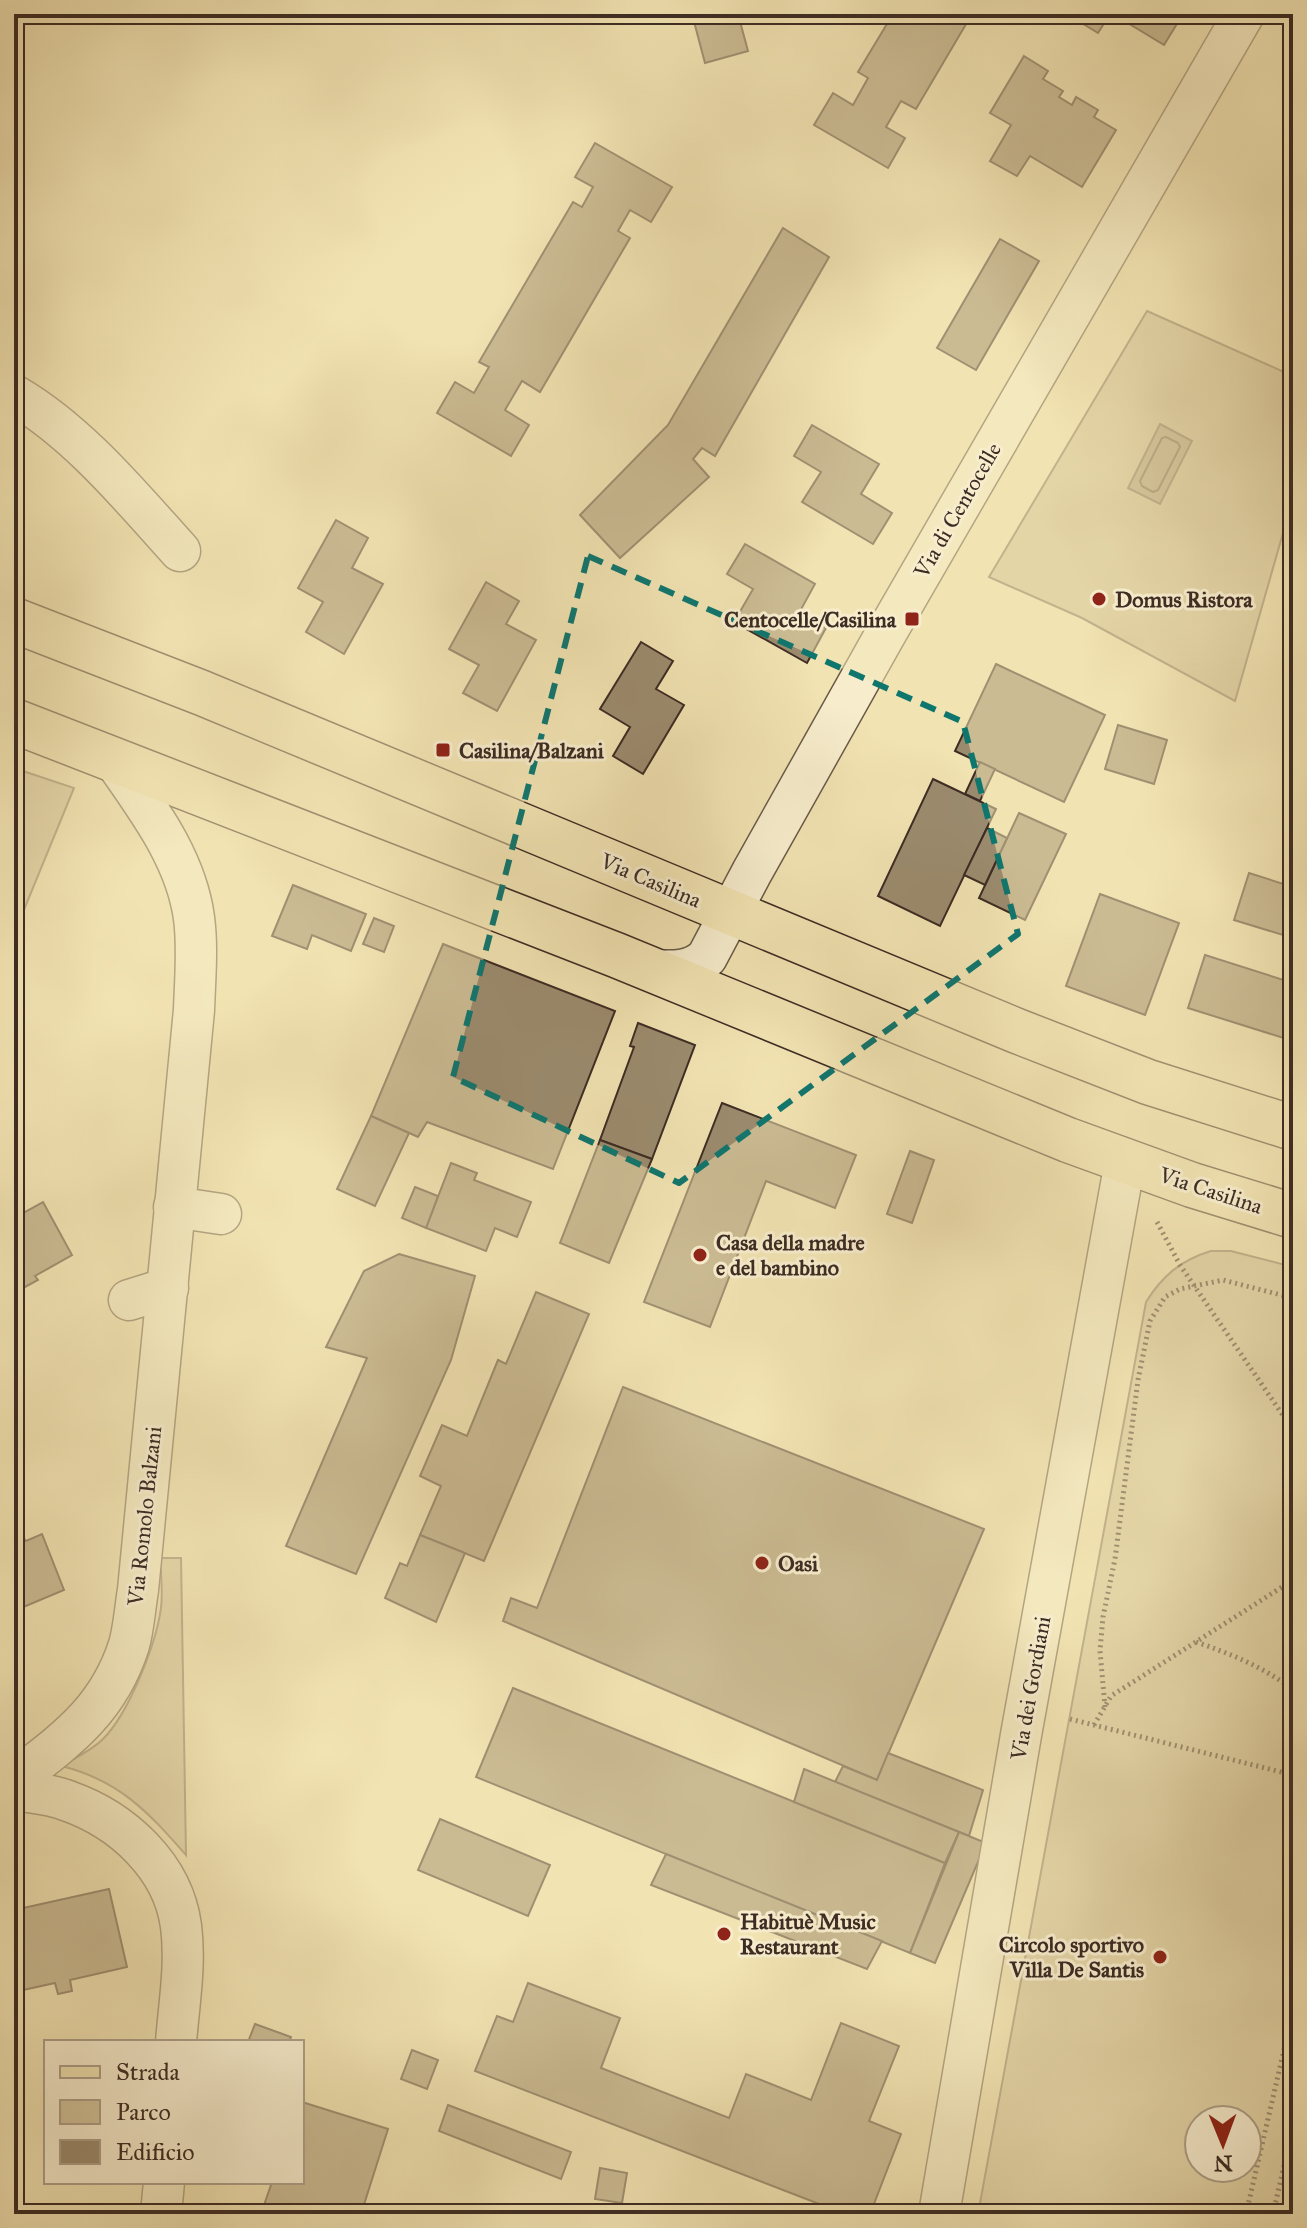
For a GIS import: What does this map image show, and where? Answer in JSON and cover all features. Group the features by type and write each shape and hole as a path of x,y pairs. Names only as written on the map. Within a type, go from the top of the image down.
{"main road":[{"name":"Via Casilina","path":"14,620 202,693 1124,1074 1293,1128"},
{"name":"Via Casilina","path":"14,721 650,970 1125,1162 1293,1216"}],"street":[{"name":"Via di Centocelle","path":"650,970 675,971 701,963 713,946 893,621 1244,14"},
{"path":"14,395 33,406 102,467 180,551"},
{"name":"Via Romolo Balzani","path":"14,1780 86,1722 111,1689 130,1642 138,1590 168,1288 194,1010 194,921 183,875 172,850 114,760"},
{"name":"Via dei Gordiani","path":"939,2214 1018,1750 1125,1162"},
{"path":"174,1207 221,1214"},
{"path":"129,1300 168,1288"},
{"path":"14,1790 65,1799 107,1818 155,1864 174,1897 182,1927 176,2040"},
{"path":"161,2214 164,2184"}],"path":[{"path":"1157,1222 1194,1285 1293,1430"},
{"path":"1105,1707 1100,1651 1103,1617 1115,1559 1138,1380 1150,1321 1165,1297 1194,1285 1223,1280 1293,1298"},
{"path":"1094,1725 1111,1696 1293,1580"},
{"path":"1196,1642 1235,1655 1293,1690"},
{"path":"1070,1719 1293,1775"},
{"path":"1246,2214 1293,2011"},
{"path":"1273,2214 1293,2126"}],"highlighted area":[{"path":"588,556 963,722 1018,934 679,1183 453,1077"}],"green space":[{"path":"1147,311 1293,376 1293,498 1235,701 1082,618 989,577"},
{"path":"14,768 74,788 14,934"},
{"path":"1211,1251 1231,1251 1293,1267 1293,2214 978,2214 1146,1302 1173,1270"},
{"path":"160,1558 181,1558 186,1855 159,1825 116,1789 61,1766 103,1739 131,1696 158,1623 162,1596"}],"water":[{"path":"1160,424 1192,441 1160,504 1128,488"}],"building":[{"path":"692,14 738,14 748,51 705,63"},
{"path":"893,14 972,14 916,109 901,101 886,127 905,138 888,168 814,125 833,93 853,105 868,78 858,72"},
{"path":"1078,14 1110,14 1098,33 1075,19"},
{"path":"1113,14 1183,14 1164,45"},
{"path":"1024,56 1048,71 1043,79 1063,91 1059,97 1072,105 1076,97 1098,110 1094,117 1116,130 1082,187 1030,156 1017,176 990,161 1011,125 990,113"},
{"path":"595,143 672,187 651,222 630,210 618,231 630,238 540,392 522,381 505,410 529,425 511,456 437,413 455,382 474,393 489,367 479,362 573,202 582,207 593,187 575,177"},
{"path":"783,228 829,257 715,456 702,448 693,459 709,477 620,558 580,515 668,425"},
{"path":"1000,239 1039,261 976,370 937,348"},
{"path":"812,425 879,464 861,494 892,513 873,544 802,502 821,472 794,456"},
{"path":"336,520 368,538 352,568 383,584 344,654 306,632 323,602 298,588"},
{"path":"745,544 815,584 799,613 826,628 807,663 734,622 753,589 727,574"},
{"path":"486,582 519,601 506,624 536,640 497,711 463,693 479,665 449,649"},
{"path":"641,642 673,661 656,689 684,705 643,774 613,756 630,727 600,709"},
{"path":"996,664 1105,715 1064,802 955,751"},
{"path":"1118,725 1167,740 1154,784 1105,769"},
{"path":"980,762 995,769 980,801 965,794"},
{"path":"933,779 996,809 940,926 878,896"},
{"path":"1019,813 1066,834 1025,920 979,898"},
{"path":"987,828 1007,838 985,885 964,875"},
{"path":"1249,873 1293,887 1293,938 1234,920"},
{"path":"293,885 366,914 351,951 312,935 307,949 272,936"},
{"path":"1100,894 1179,923 1145,1015 1066,986"},
{"path":"374,918 394,926 384,952 363,944"},
{"path":"443,944 615,1011 553,1169 427,1122 418,1137 371,1116"},
{"path":"1205,955 1293,983 1293,1041 1188,1008"},
{"path":"638,1023 695,1045 652,1159 600,1140 634,1047 630,1046"},
{"name":"Casa della madre e del bambino","path":"722,1103 856,1155 835,1208 766,1181 710,1327 644,1302"},
{"path":"371,1116 409,1133 375,1206 337,1189"},
{"path":"600,1140 652,1159 609,1263 560,1243"},
{"path":"910,1151 934,1160 912,1223 887,1214"},
{"path":"451,1163 477,1173 474,1180 531,1202 517,1237 495,1228 486,1251 426,1228"},
{"path":"415,1187 438,1196 426,1228 402,1218"},
{"path":"43,1202 72,1255 35,1276 38,1280 14,1293 14,1218"},
{"path":"399,1254 475,1276 451,1360 356,1574 286,1546 367,1358 326,1347 364,1271"},
{"path":"536,1292 589,1314 484,1561 420,1535 441,1486 420,1476 442,1425 467,1436 498,1360 506,1364"},
{"name":"Oasi","path":"623,1387 984,1529 877,1780 503,1621 511,1598 537,1608"},
{"path":"42,1534 64,1590 14,1611 14,1539 22,1536 26,1541"},
{"path":"420,1535 465,1553 436,1622 385,1598 400,1563 407,1566"},
{"path":"513,1688 945,1863 910,1953 476,1777"},
{"path":"888,1753 983,1790 969,1836 835,1782 843,1766 877,1780"},
{"path":"804,1769 959,1832 945,1863 794,1802"},
{"path":"440,1819 550,1865 528,1916 418,1870"},
{"path":"959,1832 986,1843 935,1963 910,1953"},
{"path":"666,1854 882,1941 867,1969 651,1885"},
{"path":"109,1889 127,1967 70,1980 72,1991 58,1994 55,1983 14,1992 14,1910"},
{"path":"528,1983 620,2018 601,2068 729,2118 746,2074 811,2100 841,2023 899,2046 869,2121 901,2134 870,2214 845,2214 475,2071 497,2016 513,2022"},
{"path":"255,2024 291,2037 290,2040 249,2040"},
{"path":"412,2050 438,2060 427,2089 401,2079"},
{"path":"304,2103 388,2129 361,2214 261,2214 271,2184 304,2184"},
{"path":"448,2105 571,2152 561,2179 439,2131"},
{"path":"600,2168 627,2173 622,2203 595,2199"}],"place":[{"name":"Domus Ristora","path":"1099,599"},
{"name":"Centocelle/Casilina","path":"912,619"},
{"name":"Casilina/Balzani","path":"443,750"},
{"name":"Casa della madre e del bambino","path":"700,1255"},
{"name":"Oasi","path":"762,1563"},
{"name":"Habituè Music Restaurant","path":"724,1934"},
{"name":"Circolo sportivo Villa De Santis","path":"1160,1957"}]}
